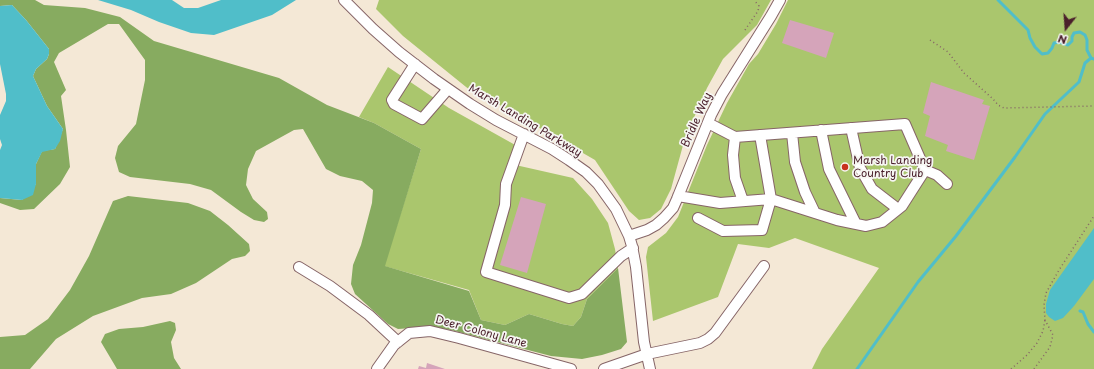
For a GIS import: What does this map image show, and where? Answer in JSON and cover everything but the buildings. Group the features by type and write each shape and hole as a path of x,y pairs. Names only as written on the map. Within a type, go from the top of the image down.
{"street":[{"name":"Marsh Landing Parkway","path":"344,0 373,29 448,89 496,120 552,149 569,160 594,180 616,209 633,248 650,369"},
{"name":"Bridle Way","path":"629,236 646,230 664,218 673,208 708,123 722,94 780,0"},
{"path":"415,64 392,100 394,104 422,119 448,89"},
{"path":"708,123 735,137 905,124 925,170 937,175 947,184"},
{"path":"851,128 860,168 872,188 898,209"},
{"path":"821,130 829,170 856,224"},
{"path":"792,133 795,162 805,192 815,213"},
{"path":"524,134 506,184 505,205 486,272 570,298 582,294 621,256 633,248"},
{"path":"698,218 723,231 762,230 771,199 760,135"},
{"path":"735,137 733,155 735,178 743,201"},
{"path":"678,196 720,203 771,199 815,213 866,226 882,222 902,206 925,170"},
{"path":"299,266 330,286 363,311 398,342"},
{"path":"604,369 647,354 700,343 708,339 716,333 764,266"},
{"name":"Deer Colony Lane","path":"377,369 394,345 409,333 430,331 571,369"}],"path":[{"path":"745,30 758,11 759,6 754,0"},
{"path":"930,40 948,52 964,73 998,105 1004,108 1094,106"},
{"path":"1011,369 1027,356 1037,343 1043,331 1045,320 1044,305 1046,293 1094,216"},
{"path":"1034,369 1050,347 1053,335 1045,320"}],"green space":[{"path":"0,0 35,0 44,5 85,8 120,17 154,41 279,78 327,105 374,123 421,149 385,266 469,291 481,320 505,325 529,314 573,326 581,317 587,299 618,268 627,342 621,349 582,359 551,356 451,330 426,327 398,329 388,324 355,294 351,284 353,265 361,245 372,203 373,190 362,181 340,176 326,169 303,129 294,130 256,151 248,169 246,185 253,199 267,212 268,219 264,222 254,220 211,190 190,184 130,177 119,172 115,158 118,146 136,124 145,80 145,60 119,24 108,24 59,53 54,62 66,90 61,96 70,167 60,184 34,209 20,210 0,203 0,198 22,200 36,184 36,164 42,151 55,149 63,129 47,106 33,76 36,69 47,59 49,49 12,5 0,6"},
{"path":"379,0 771,0 757,25 723,59 707,88 685,138 671,189 661,209 650,218 639,220 629,211 595,160 491,100 471,91 403,36 376,9"},
{"path":"788,0 1094,0 1094,369 812,369 822,349 879,268 795,238 769,248 738,244 718,297 653,321 646,257 648,247 666,233 678,217 707,145 727,103 749,64 758,54 776,24"},
{"path":"388,67 449,108 517,146 511,164 573,178 592,199 608,223 618,268 587,299 581,317 573,326 529,314 505,325 481,320 469,290 384,266 421,149 374,123 359,117"},
{"path":"128,196 188,203 210,211 249,244 250,251 245,256 232,259 196,283 171,294 142,298 93,316 56,339 30,369 0,369 0,337 25,335 48,319 70,290 89,256 113,201"},
{"path":"170,321 175,323 176,330 171,342 174,358 181,369 117,369 101,342 105,334 119,329 143,327"}],"water":[{"path":"98,0 172,0 184,8 198,8 221,0 296,0 272,15 214,35 191,33 131,10"},
{"path":"12,5 49,49 47,59 36,69 33,76 47,106 63,129 60,141 55,149 42,152 36,164 36,184 33,195 22,200 0,198 0,150 2,145 0,139 0,115 6,101 6,94 0,64 0,6"},
{"path":"1094,228 1094,279 1063,318 1055,321 1046,313 1046,304 1050,290"}],"waterway":[{"path":"998,0 1028,30 1035,47 1042,54 1048,53 1054,43 1059,42 1068,45 1072,41 1074,33 1080,32 1085,35 1087,40 1087,50 1091,58 1094,59"},
{"path":"857,369 918,282 956,236 1045,114 1079,82 1085,63 1091,58"},
{"path":"1080,311 1083,312 1088,324 1094,332"}],"place":[{"name":"Marsh Landing Country Club","path":"845,167"}]}
